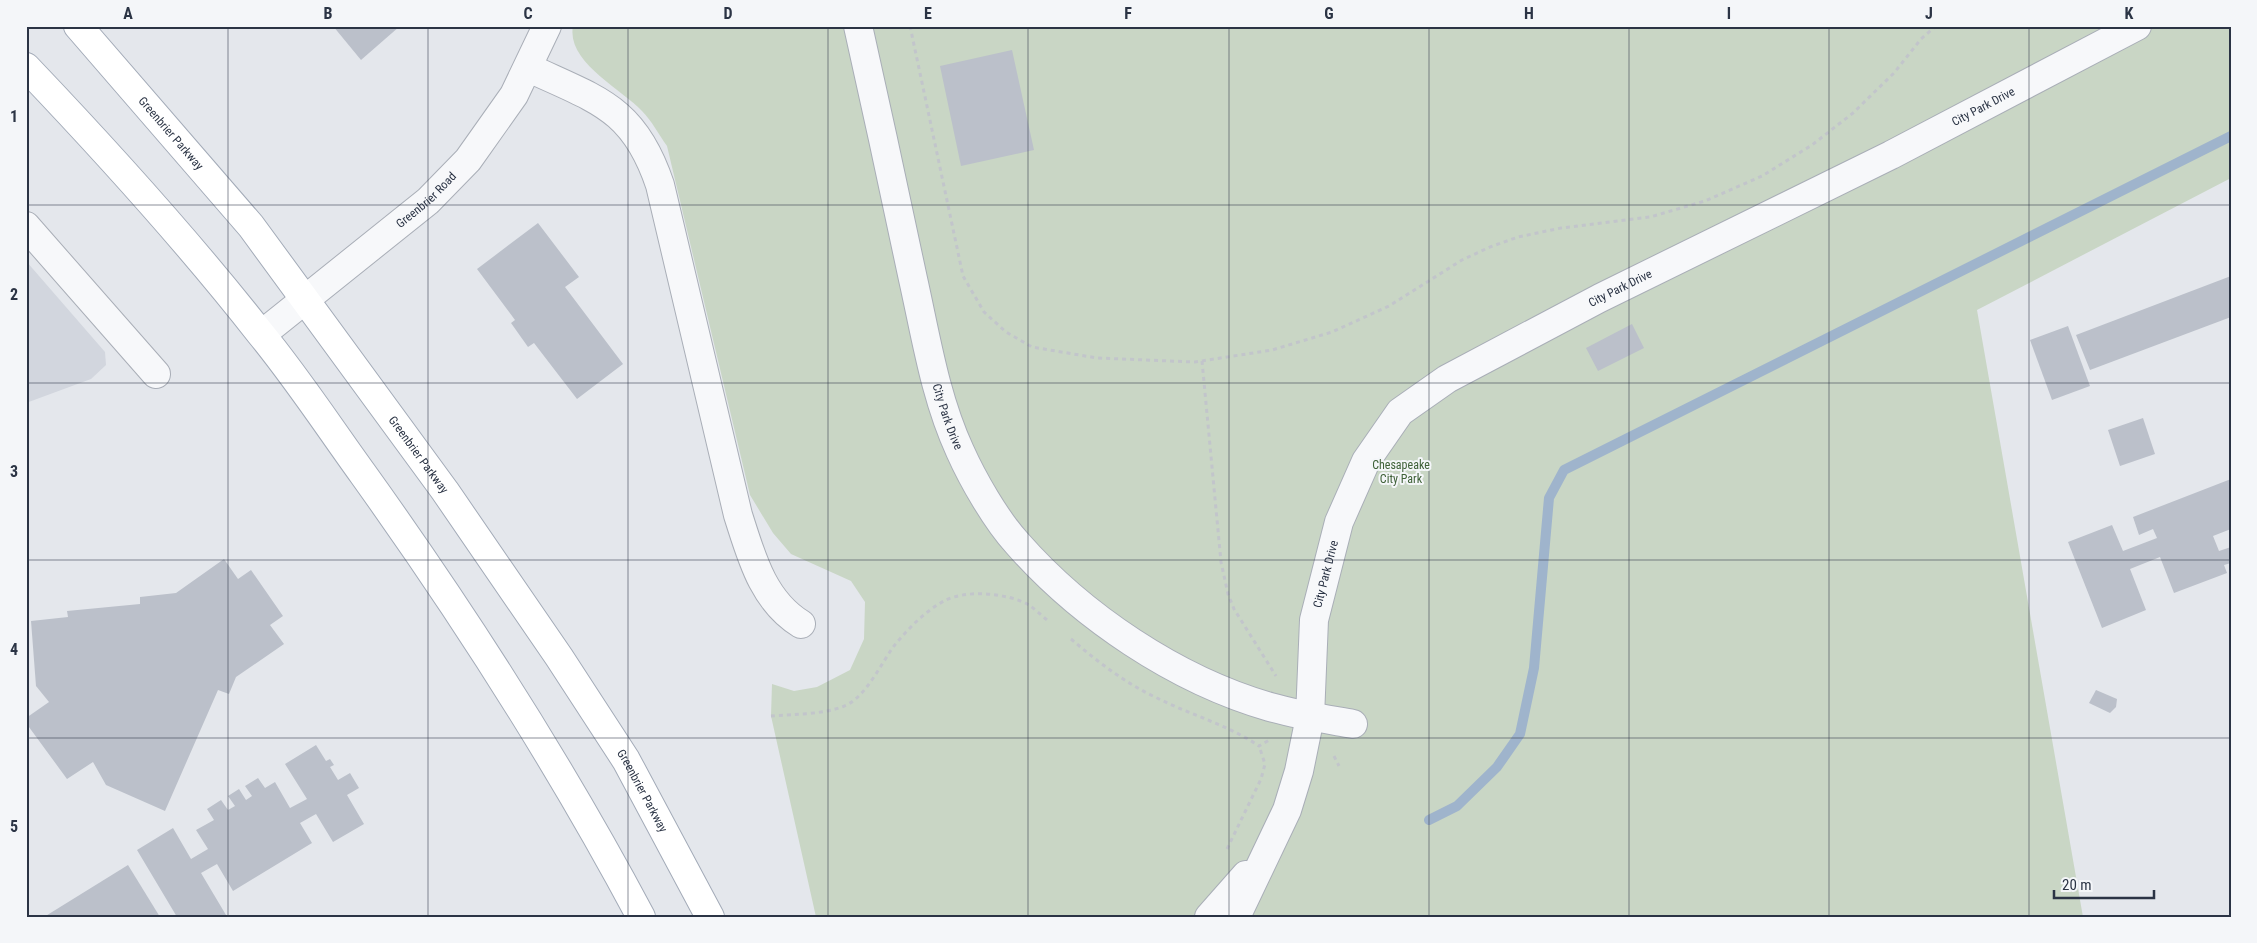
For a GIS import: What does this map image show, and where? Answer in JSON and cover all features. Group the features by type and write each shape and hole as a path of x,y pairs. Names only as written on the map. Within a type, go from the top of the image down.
{"main road":[{"name":"Greenbrier Parkway","path":"78,26 251,226 424,462 559,657 626,760 710,917"},
{"path":"26,67 110,155 262,334 446,593 548,757 641,917"}],"street":[{"name":"Greenbrier Road","path":"262,334 428,201 468,160 514,95 529,68 547,26"},
{"name":"City Park Drive","path":"858,26 937,389 960,451 994,511 1016,542 1065,592 1141,648 1207,683 1268,707 1310,717 1353,724"},
{"name":"City Park Drive","path":"1231,913 1268,849 1289,802 1299,771 1310,717 1314,620 1339,522 1366,460 1400,412 1447,379 1600,298 1891,155 2137,26"},
{"path":"529,68 605,104 636,132 646,148 660,185 738,515 754,562 766,588 779,607 801,624"},
{"path":"26,226 156,374"}],"path":[{"path":"910,26 963,276 984,312 1006,332 1032,347 1097,358 1195,362 1272,350 1332,332 1389,306 1462,260 1518,237 1561,228 1650,217 1706,201 1762,176 1812,145 1853,113 1894,73 1921,39 1936,26"},
{"path":"1225,854 1261,779 1265,764 1259,746"}],"shaded area":[{"path":"26,261 105,352 106,365 91,379 26,403"}],"green space":[{"name":"Chesapeake City Park","path":"573,26 2231,26 2231,178 1977,310 2083,917 816,917 771,716 772,684 794,691 817,687 850,670 864,639 865,602 851,581 791,554 773,533 750,495 667,146 642,111 586,63 573,39"}],"building":[{"path":"333,26 400,26 361,60"},
{"path":"1012,50 1034,150 961,166 940,66"},
{"path":"538,223 579,277 565,287 623,364 577,399 534,343 528,347 511,323 515,320 477,269"},
{"path":"2231,276 2231,317 2090,370 2076,335"},
{"path":"1632,324 1644,348 1598,371 1586,348"},
{"path":"2068,326 2090,386 2052,400 2030,340"},
{"path":"2143,418 2155,454 2120,466 2108,430"},
{"path":"2231,479 2231,529 2213,536 2219,551 2231,547 2231,563 2224,565 2227,573 2174,593 2160,557 2130,569 2146,610 2102,628 2068,542 2112,525 2123,551 2157,538 2153,529 2139,535 2133,517"},
{"path":"224,559 238,579 251,570 283,616 270,625 284,644 236,677 229,694 218,690 165,811 106,785 93,762 67,779 26,723 26,718 49,702 36,686 31,621 68,617 67,611 140,604 140,597 176,593"},
{"path":"2096,690 2117,699 2116,707 2110,713 2089,703"},
{"path":"316,745 326,761 330,759 334,765 330,767 338,780 350,773 359,788 347,795 364,824 333,842 316,814 300,823 312,843 233,891 217,864 201,873 226,915 222,917 177,917 137,850 173,828 191,859 208,849 196,830 214,820 207,809 221,800 228,810 235,806 228,796 239,789 246,800 252,796 245,786 258,778 265,788 275,782 290,808 307,799 285,764"},
{"path":"128,865 160,917 44,917"}],"waterway":[{"path":"1429,820 1457,806 1497,767 1520,734 1534,668 1549,498 1564,470 2231,136"}]}
